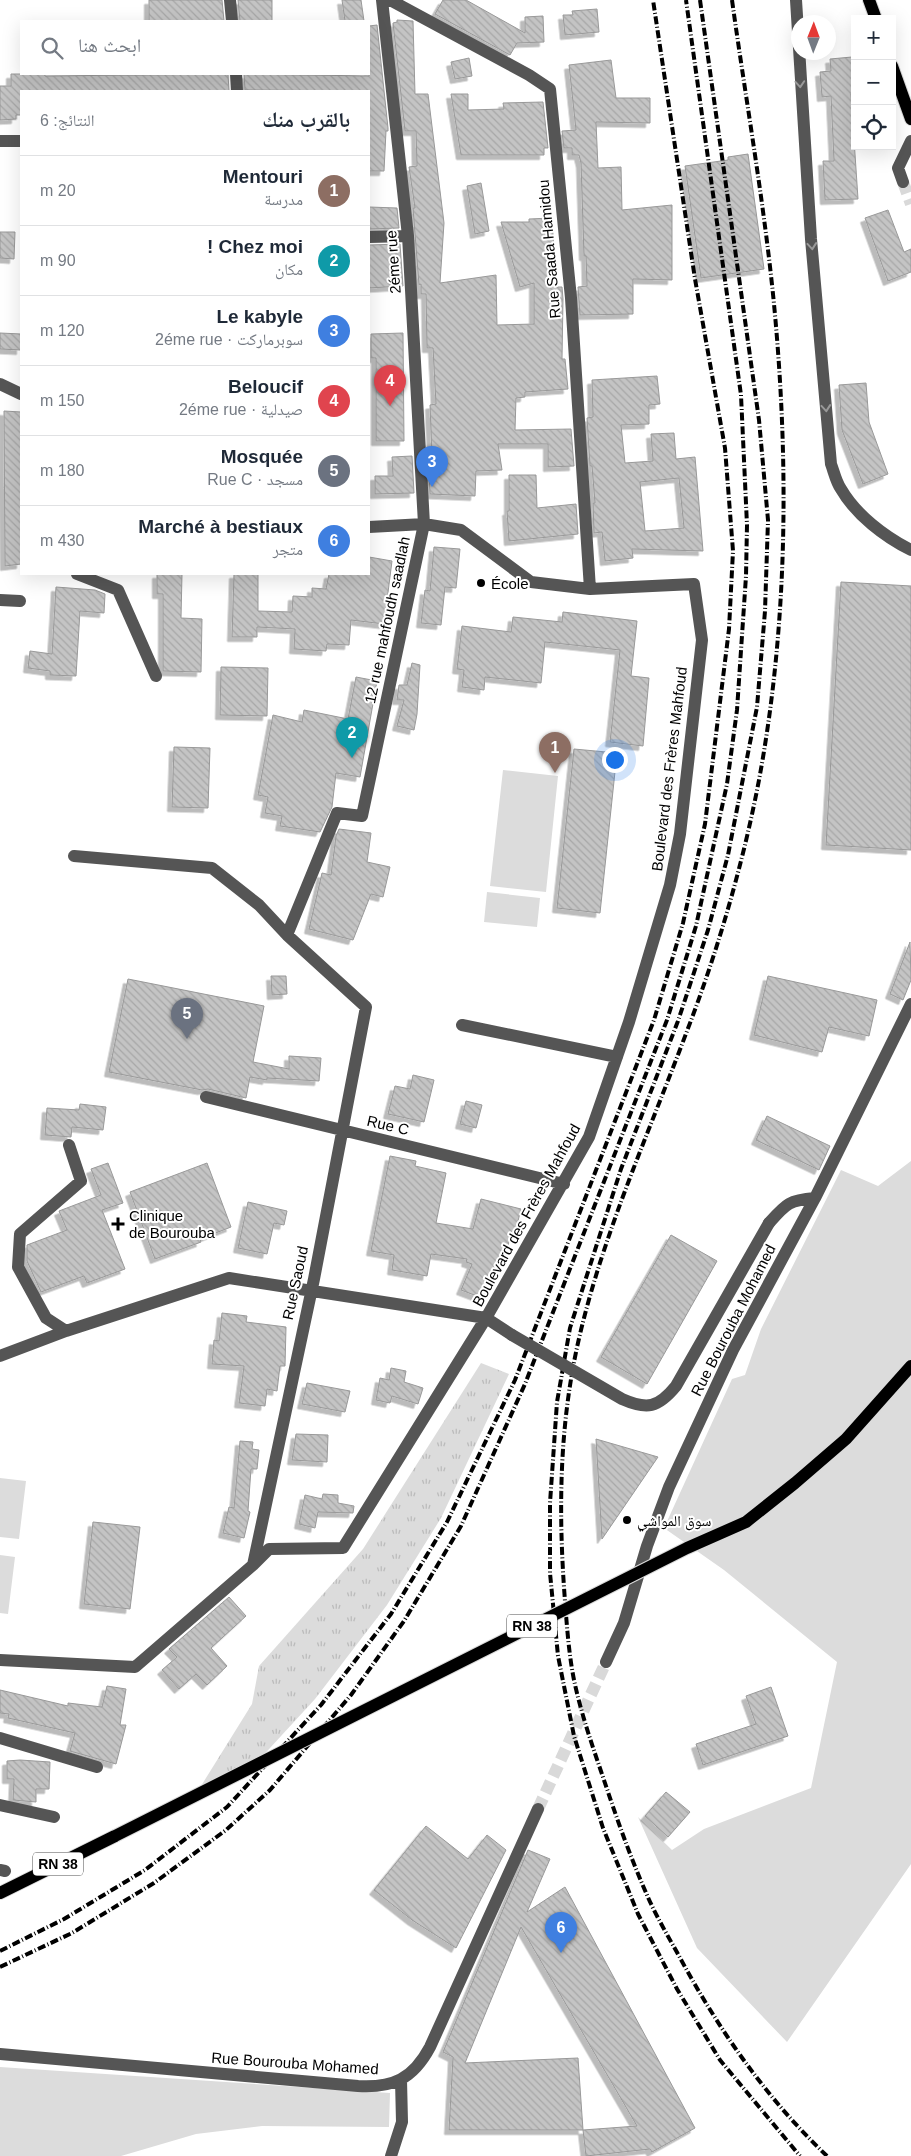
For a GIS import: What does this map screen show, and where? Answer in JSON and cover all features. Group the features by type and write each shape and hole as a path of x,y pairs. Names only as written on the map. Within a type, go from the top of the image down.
{"main road":[{"path":"869,0 875,15"},
{"path":"896,77 911,119"},
{"name":"RN 38","path":"0,1893 670,1557 746,1522 846,1439 911,1366"}],"street":[{"path":"230,0 232,20"},
{"name":"2éme rue","path":"382,0 408,236 424,524"},
{"name":"Rue Saada Hamidou","path":"390,0 530,76 550,89 571,298 590,589"},
{"path":"796,0 810,220 832,464 840,488 853,506 892,541 911,550"},
{"path":"236,75 237,90"},
{"path":"0,141 20,141"},
{"path":"903,182 898,168 911,142"},
{"path":"370,237 408,236"},
{"path":"0,384 20,394"},
{"path":"370,527 424,524 461,530 531,582 590,589"},
{"name":"12 rue mahfoudh saadlah","path":"287,935 337,813 362,816 424,524"},
{"path":"79,575 118,590 156,676"},
{"name":"Boulevard des Frères Mahfoud","path":"590,589 694,584 702,640 680,834 670,885 617,1057 589,1137 564,1184 486,1318 622,1399 638,1406 651,1406 665,1400 676,1386 769,1223 786,1204 800,1199 815,1198"},
{"path":"0,600 20,601"},
{"path":"74,856 212,868 259,904 287,935"},
{"name":"Rue Saoud","path":"253,1565 311,1289 366,1007 287,935"},
{"name":"Rue Bourouba Mohamed","path":"606,1662 624,1623 647,1546 669,1487 733,1350 815,1198 911,1004"},
{"path":"462,1025 617,1057"},
{"name":"Rue C","path":"206,1097 564,1184"},
{"path":"66,1331 46,1318 18,1267 20,1234 81,1181 69,1145"},
{"path":"0,1356 66,1331 230,1278 311,1289 486,1318 343,1548 283,1547 269,1549 136,1667 0,1660"},
{"path":"0,1738 96,1767"},
{"path":"0,1805 54,1817"},
{"name":"Rue Bourouba Mohamed","path":"0,2054 358,2086 387,2085 401,2080 423,2060 430,2047 538,1809"},
{"path":"391,2156 403,2117 401,2080"}],"green space":[{"path":"503,770 558,776 546,892 490,886"},
{"path":"487,892 540,898 537,927 484,922"},
{"path":"911,1161 911,1864 787,2042 697,1948 638,1817 672,1850 704,1829 811,1788 837,1662 724,1570 664,1528 732,1379 745,1375 761,1329 841,1170 878,1186"},
{"path":"481,1363 509,1374 441,1518 387,1605 315,1699 259,1760 201,1786 252,1704 259,1666 363,1549"},
{"path":"0,1478 26,1481 19,1539 0,1537"},
{"path":"0,1555 15,1557 8,1614 0,1613"},
{"path":"0,2067 390,2093 389,2127 262,2126 196,2134 121,2156 0,2156"}],"building":[{"path":"149,0 222,0 224,20 149,20"},
{"path":"238,0 272,0 272,20 240,20"},
{"path":"342,0 361,0 364,20 345,20"},
{"path":"443,0 466,0 525,33 525,17 543,16 544,42 517,43 510,55 435,14"},
{"path":"597,9 599,32 565,35 563,15 573,15 572,11"},
{"path":"397,20 413,21 415,94 428,94 444,223 440,283 496,275 497,325 534,324 534,283 520,287 501,222 529,222 529,219 552,218 556,287 562,287 562,359 565,359 568,389 525,392 525,397 516,398 515,430 571,429 574,466 548,467 548,444 498,444 502,470 476,471 475,496 430,494 428,456 432,456 430,405 436,404 433,348 427,348 426,294 421,294 421,284 419,285 413,208 415,208 409,167 417,166 416,131 405,131 393,23 397,22"},
{"path":"377,25 388,128 388,131 386,131 384,171 370,171 370,90 245,90 244,75 369,76 370,26"},
{"path":"851,57 851,150 855,150 858,199 825,200 823,161 834,161 831,96 822,97 820,72 831,71 830,60"},
{"path":"469,58 472,76 455,79 451,62"},
{"path":"611,60 616,98 650,98 650,123 596,122 598,168 621,167 622,210 672,205 672,280 633,279 633,314 580,315 578,287 587,286 586,256 584,256 581,163 579,155 572,155 572,148 564,148 562,131 576,130 569,65"},
{"path":"11,74 45,76 228,75 229,90 20,90 20,115 16,115 16,119 0,120 0,86 11,86"},
{"path":"451,94 468,94 468,110 504,109 503,103 543,102 548,148 544,148 544,155 461,155"},
{"path":"748,154 764,269 701,278 685,166 728,160 728,157"},
{"path":"481,183 489,231 475,234 467,186"},
{"path":"370,207 397,208 399,228 370,229"},
{"path":"888,210 904,252 911,249 911,272 888,281 865,218"},
{"path":"0,232 15,232 14,259 0,258"},
{"path":"400,244 403,286 370,288 370,245"},
{"path":"0,333 20,334 20,350 0,349"},
{"path":"403,333 404,441 376,441 376,358 371,358 371,334"},
{"path":"657,376 660,404 649,405 649,424 621,425 625,463 653,461 651,434 674,433 676,459 695,457 703,551 632,549 633,558 605,561 602,532 594,533 593,503 595,503 592,466 590,466 587,418 593,417 592,380","holes":["679,478 684,528 645,531 640,482"]},
{"path":"866,383 869,422 888,474 863,484 842,430 839,385"},
{"path":"4,411 20,412 20,564 5,566"},
{"path":"412,456 414,493 375,494 375,476 393,476 392,457"},
{"path":"509,475 536,475 537,508 576,504 578,534 509,541 507,511 509,511"},
{"path":"434,547 460,549 456,588 445,587 441,625 421,623 425,590 430,591"},
{"path":"370,557 392,561 384,624 351,620 349,645 327,644 326,651 294,649 295,629 257,627 257,637 232,637 234,575 258,575 258,611 292,612 293,596 312,597 312,588 326,589 329,575 370,575"},
{"path":"157,575 182,575 181,618 202,619 201,672 163,671 163,594 157,594"},
{"path":"841,582 911,586 911,850 826,845"},
{"path":"56,587 95,590 105,594 104,613 80,611 76,676 50,675 50,671 28,668 30,651 52,654"},
{"path":"563,612 637,621 631,676 649,678 643,746 610,742 620,650 545,642 541,683 485,677 484,690 462,687 464,670 457,669 462,626 511,632 513,617 562,622"},
{"path":"412,663 420,665 417,714 414,730 397,726 404,700 397,700 399,685 407,685"},
{"path":"221,667 268,668 267,716 220,715"},
{"path":"356,677 377,681 360,777 336,773 332,807 320,832 280,826 282,816 265,813 268,797 258,795 273,715 302,722 304,710 348,719"},
{"path":"174,747 210,748 208,808 172,807"},
{"path":"574,749 617,753 600,913 557,908"},
{"path":"339,829 371,833 367,862 390,867 383,897 371,894 353,940 309,929 322,873 331,875 336,836"},
{"path":"910,942 911,980 903,1000 890,994"},
{"path":"271,976 286,976 287,994 272,995"},
{"path":"768,976 877,1000 869,1036 829,1027 822,1052 754,1035"},
{"path":"128,979 264,1006 253,1062 289,1069 289,1056 321,1058 319,1081 267,1078 267,1080 250,1077 246,1098 208,1089 202,1090 109,1072"},
{"path":"413,1075 434,1080 424,1122 388,1114 395,1086 410,1089"},
{"path":"466,1101 482,1105 476,1128 460,1124"},
{"path":"80,1104 106,1107 103,1130 72,1127 71,1137 45,1135 47,1108 79,1110"},
{"path":"767,1116 830,1146 819,1170 756,1140"},
{"path":"390,1156 416,1161 415,1166 446,1173 436,1223 473,1229 481,1199 521,1209 515,1233 511,1232 507,1251 503,1250 485,1299 461,1290 472,1264 466,1262 467,1259 431,1254 427,1276 392,1270 394,1255 371,1251"},
{"path":"108,1163 123,1203 102,1210 125,1269 87,1283 84,1276 41,1292 27,1261 27,1245 67,1230 59,1211 101,1195 91,1169"},
{"path":"207,1163 231,1227 200,1239 201,1242 155,1259 130,1192"},
{"path":"248,1202 287,1211 284,1225 274,1223 267,1254 238,1248"},
{"path":"671,1235 717,1261 647,1384 601,1357"},
{"path":"222,1313 247,1316 246,1322 286,1327 285,1366 280,1366 277,1391 267,1389 265,1406 239,1403 244,1366 212,1364 214,1340 219,1341"},
{"path":"391,1368 406,1371 404,1382 423,1388 418,1404 392,1396 390,1403 376,1400 380,1378 389,1380"},
{"path":"307,1383 350,1391 345,1412 302,1404"},
{"path":"296,1434 328,1435 327,1462 292,1460"},
{"path":"596,1439 658,1457 602,1539"},
{"path":"240,1441 253,1442 252,1449 259,1450 257,1469 251,1469 248,1511 250,1512 244,1538 223,1533 229,1507 234,1508"},
{"path":"323,1494 338,1495 338,1503 354,1506 353,1513 318,1512 315,1528 299,1524 305,1495 322,1499"},
{"path":"93,1522 140,1527 130,1609 84,1604"},
{"path":"229,1597 246,1616 211,1648 227,1666 207,1685 196,1674 179,1689 162,1670 177,1657 169,1649"},
{"path":"107,1686 126,1689 120,1725 126,1725 116,1764 70,1751 75,1733 8,1718 9,1714 0,1713 0,1690 68,1706 68,1703 102,1707"},
{"path":"771,1687 788,1736 703,1765 696,1744 756,1724 746,1696"},
{"path":"7,1761 50,1762 49,1789 36,1789 36,1802 13,1800 14,1779 7,1779"},
{"path":"666,1792 690,1812 668,1837 645,1816"},
{"path":"426,1826 468,1859 487,1835 506,1850 456,1948 412,1920 374,1890"},
{"path":"528,1850 550,1859 527,1912 565,1887 695,2128 652,2152 650,2149 586,2156 583,2130 449,2130 453,2057 443,2052","holes":["521,1927 637,2126 583,2130 578,2058 465,2063"]}],"tunnel":[{"path":"903,182 911,204"},
{"path":"538,1809 606,1662"}],"railway":[{"path":"0,1951 64,1919 145,1870 227,1807 321,1705 391,1614 447,1522 515,1380 654,1020 683,923 705,824 729,629 733,551 725,448 695,279 653,0"},
{"path":"0,1967 72,1933 154,1883 226,1830 270,1790 351,1695 404,1621 461,1526 525,1384 667,1020 696,926 727,784 737,710 746,576 747,525 741,395 686,0"},
{"path":"700,0 759,420 768,520 765,611 757,707 728,855 708,930 678,1021 621,1169 570,1328 557,1402 550,1503 550,1573 558,1656 574,1736 603,1828 638,1914 677,1989 720,2060 800,2156"},
{"path":"732,0 765,228 779,363 782,423 783,542 776,662 769,721 753,812 729,907 698,1000 616,1216 591,1292 581,1330 568,1398 564,1431 561,1533 569,1651 574,1680 593,1749 636,1869 662,1926 727,2037 784,2111 827,2156"}],"place":[{"name":"Beloucif","path":"390,406"},
{"name":"Le kabyle","path":"432,487"},
{"name":"École","path":"481,583"},
{"name":"Chez moi !","path":"352,758"},
{"name":"Mentouri","path":"555,773"},
{"name":"Mosquée","path":"187,1039"},
{"name":"Clinique de Bourouba","path":"118,1224"},
{"name":"سوق المواشي","path":"627,1520"},
{"name":"Marché à bestiaux","path":"561,1953"}]}
